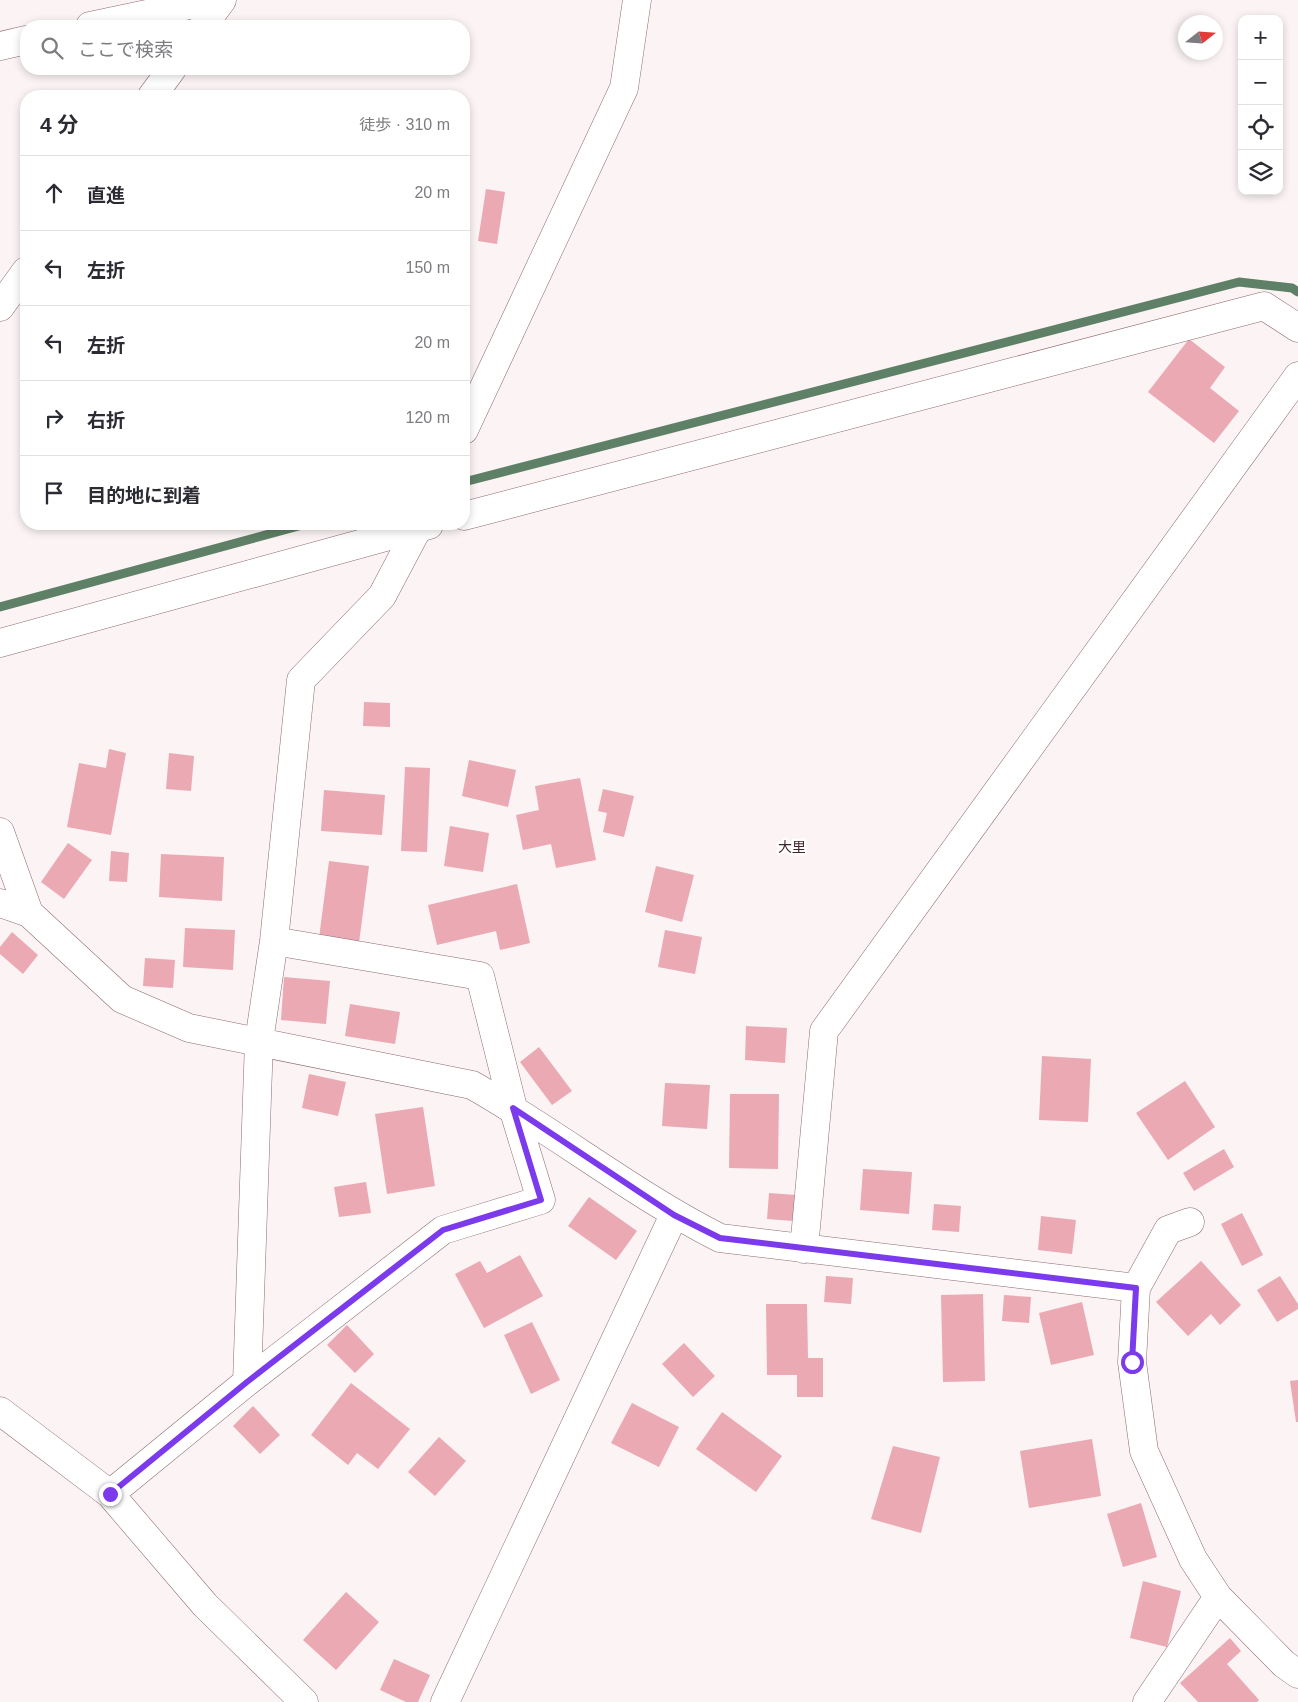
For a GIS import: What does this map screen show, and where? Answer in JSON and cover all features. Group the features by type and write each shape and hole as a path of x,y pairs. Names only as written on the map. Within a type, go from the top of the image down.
{"street":[{"path":"118,20 213,0"},
{"path":"207,20 222,0"},
{"path":"470,417 624,88 637,0"},
{"path":"0,46 20,41"},
{"path":"156,90 168,75"},
{"path":"0,307 20,279"},
{"path":"470,514 1264,306 1298,328"},
{"path":"804,1248 824,1032 1298,376"},
{"path":"0,642 406,530"},
{"path":"247,1382 259,1041 274,941 301,680 382,596 421,530"},
{"path":"0,832 29,913"},
{"path":"0,903 29,913 122,999 189,1028 472,1085 513,1108 674,1215 720,1238 1136,1288"},
{"path":"110,1494 247,1382 443,1230 541,1200 513,1108 480,976 274,941"},
{"path":"445,1702 674,1215"},
{"path":"1190,1222 1168,1230 1136,1288 1132,1362 1144,1451 1193,1559 1218,1597 1284,1664 1298,1674"},
{"path":"0,1411 110,1494 205,1605 304,1702"},
{"path":"1147,1702 1218,1597"}],"building":[{"path":"486,189 505,192 497,244 478,241"},
{"path":"1189,339 1225,367 1210,388 1239,411 1214,443 1148,392"},
{"path":"364,702 390,703 390,727 363,726"},
{"path":"109,749 126,753 111,835 67,827 79,763 106,768"},
{"path":"169,753 194,756 191,791 166,789"},
{"path":"469,760 516,770 508,807 462,796"},
{"path":"405,767 430,768 427,852 401,851"},
{"path":"580,778 596,860 556,868 551,844 523,850 516,815 539,810 535,786"},
{"path":"603,789 634,796 624,837 603,832 607,813 598,811"},
{"path":"324,790 385,795 382,835 321,831"},
{"path":"450,826 489,833 483,872 444,866"},
{"path":"68,843 92,860 64,899 41,882"},
{"path":"111,851 129,853 127,882 109,881"},
{"path":"161,854 224,857 222,901 159,897"},
{"path":"329,861 369,866 359,943 319,938"},
{"path":"656,866 694,875 682,922 645,912"},
{"path":"517,884 530,943 500,950 496,931 437,945 428,905"},
{"path":"185,928 235,930 233,970 183,967"},
{"path":"665,930 702,937 695,974 658,967"},
{"path":"12,932 38,955 23,974 0,954 0,947"},
{"path":"145,958 175,960 173,988 143,986"},
{"path":"284,977 330,981 326,1024 281,1020"},
{"path":"350,1004 400,1012 395,1044 345,1036"},
{"path":"746,1026 787,1028 785,1063 745,1060"},
{"path":"539,1047 572,1091 552,1105 520,1062"},
{"path":"1042,1056 1091,1059 1088,1122 1039,1120"},
{"path":"309,1074 346,1082 338,1116 302,1108"},
{"path":"1185,1081 1215,1127 1168,1160 1136,1113"},
{"path":"665,1083 710,1085 707,1129 662,1126"},
{"path":"730,1094 779,1094 778,1169 729,1168"},
{"path":"423,1107 435,1186 387,1194 375,1114"},
{"path":"1224,1149 1234,1167 1194,1191 1183,1173"},
{"path":"863,1169 912,1172 909,1214 860,1210"},
{"path":"366,1182 371,1213 339,1217 334,1187"},
{"path":"769,1193 796,1195 793,1221 767,1219"},
{"path":"589,1197 637,1231 616,1260 568,1226"},
{"path":"934,1204 961,1206 959,1232 932,1230"},
{"path":"1242,1213 1263,1255 1242,1266 1221,1224"},
{"path":"1041,1216 1076,1220 1072,1254 1038,1250"},
{"path":"520,1255 543,1296 484,1328 455,1274 480,1261 487,1273"},
{"path":"1201,1261 1241,1305 1220,1325 1211,1314 1188,1336 1156,1302"},
{"path":"826,1276 853,1278 851,1304 824,1302"},
{"path":"1280,1276 1298,1304 1298,1309 1277,1322 1257,1290"},
{"path":"983,1294 985,1381 943,1382 941,1295"},
{"path":"1004,1295 1031,1297 1029,1323 1002,1321"},
{"path":"1082,1302 1094,1355 1051,1365 1039,1313"},
{"path":"766,1304 807,1304 808,1358 823,1358 823,1397 797,1397 797,1375 767,1375"},
{"path":"532,1322 560,1380 531,1394 504,1335"},
{"path":"347,1325 374,1354 355,1373 327,1345"},
{"path":"684,1343 715,1376 693,1397 662,1364"},
{"path":"1298,1380 1298,1422 1296,1422 1290,1381"},
{"path":"351,1383 410,1429 378,1469 357,1453 348,1465 311,1435"},
{"path":"632,1403 679,1427 659,1467 611,1443"},
{"path":"253,1406 280,1435 260,1454 233,1426"},
{"path":"722,1412 782,1456 756,1492 696,1449"},
{"path":"439,1437 466,1461 435,1496 408,1472"},
{"path":"1092,1439 1101,1496 1029,1508 1020,1451"},
{"path":"893,1446 940,1457 921,1533 871,1519"},
{"path":"1141,1503 1157,1557 1123,1567 1107,1514"},
{"path":"1143,1581 1181,1591 1167,1647 1130,1638"},
{"path":"346,1592 379,1622 336,1670 303,1640"},
{"path":"1230,1638 1241,1651 1227,1664 1259,1700 1257,1702 1198,1702 1180,1683"},
{"path":"394,1659 430,1675 418,1702 406,1702 380,1690"}],"waterway":[{"path":"470,480 1239,282 1292,288 1298,292"},
{"path":"0,607 284,530"}],"district":[{"name":"大里","path":"792,847"}],"route":[{"path":"110,1494 247,1382 443,1230 541,1200 513,1108 674,1215 720,1238 1136,1288 1132,1362"}]}
